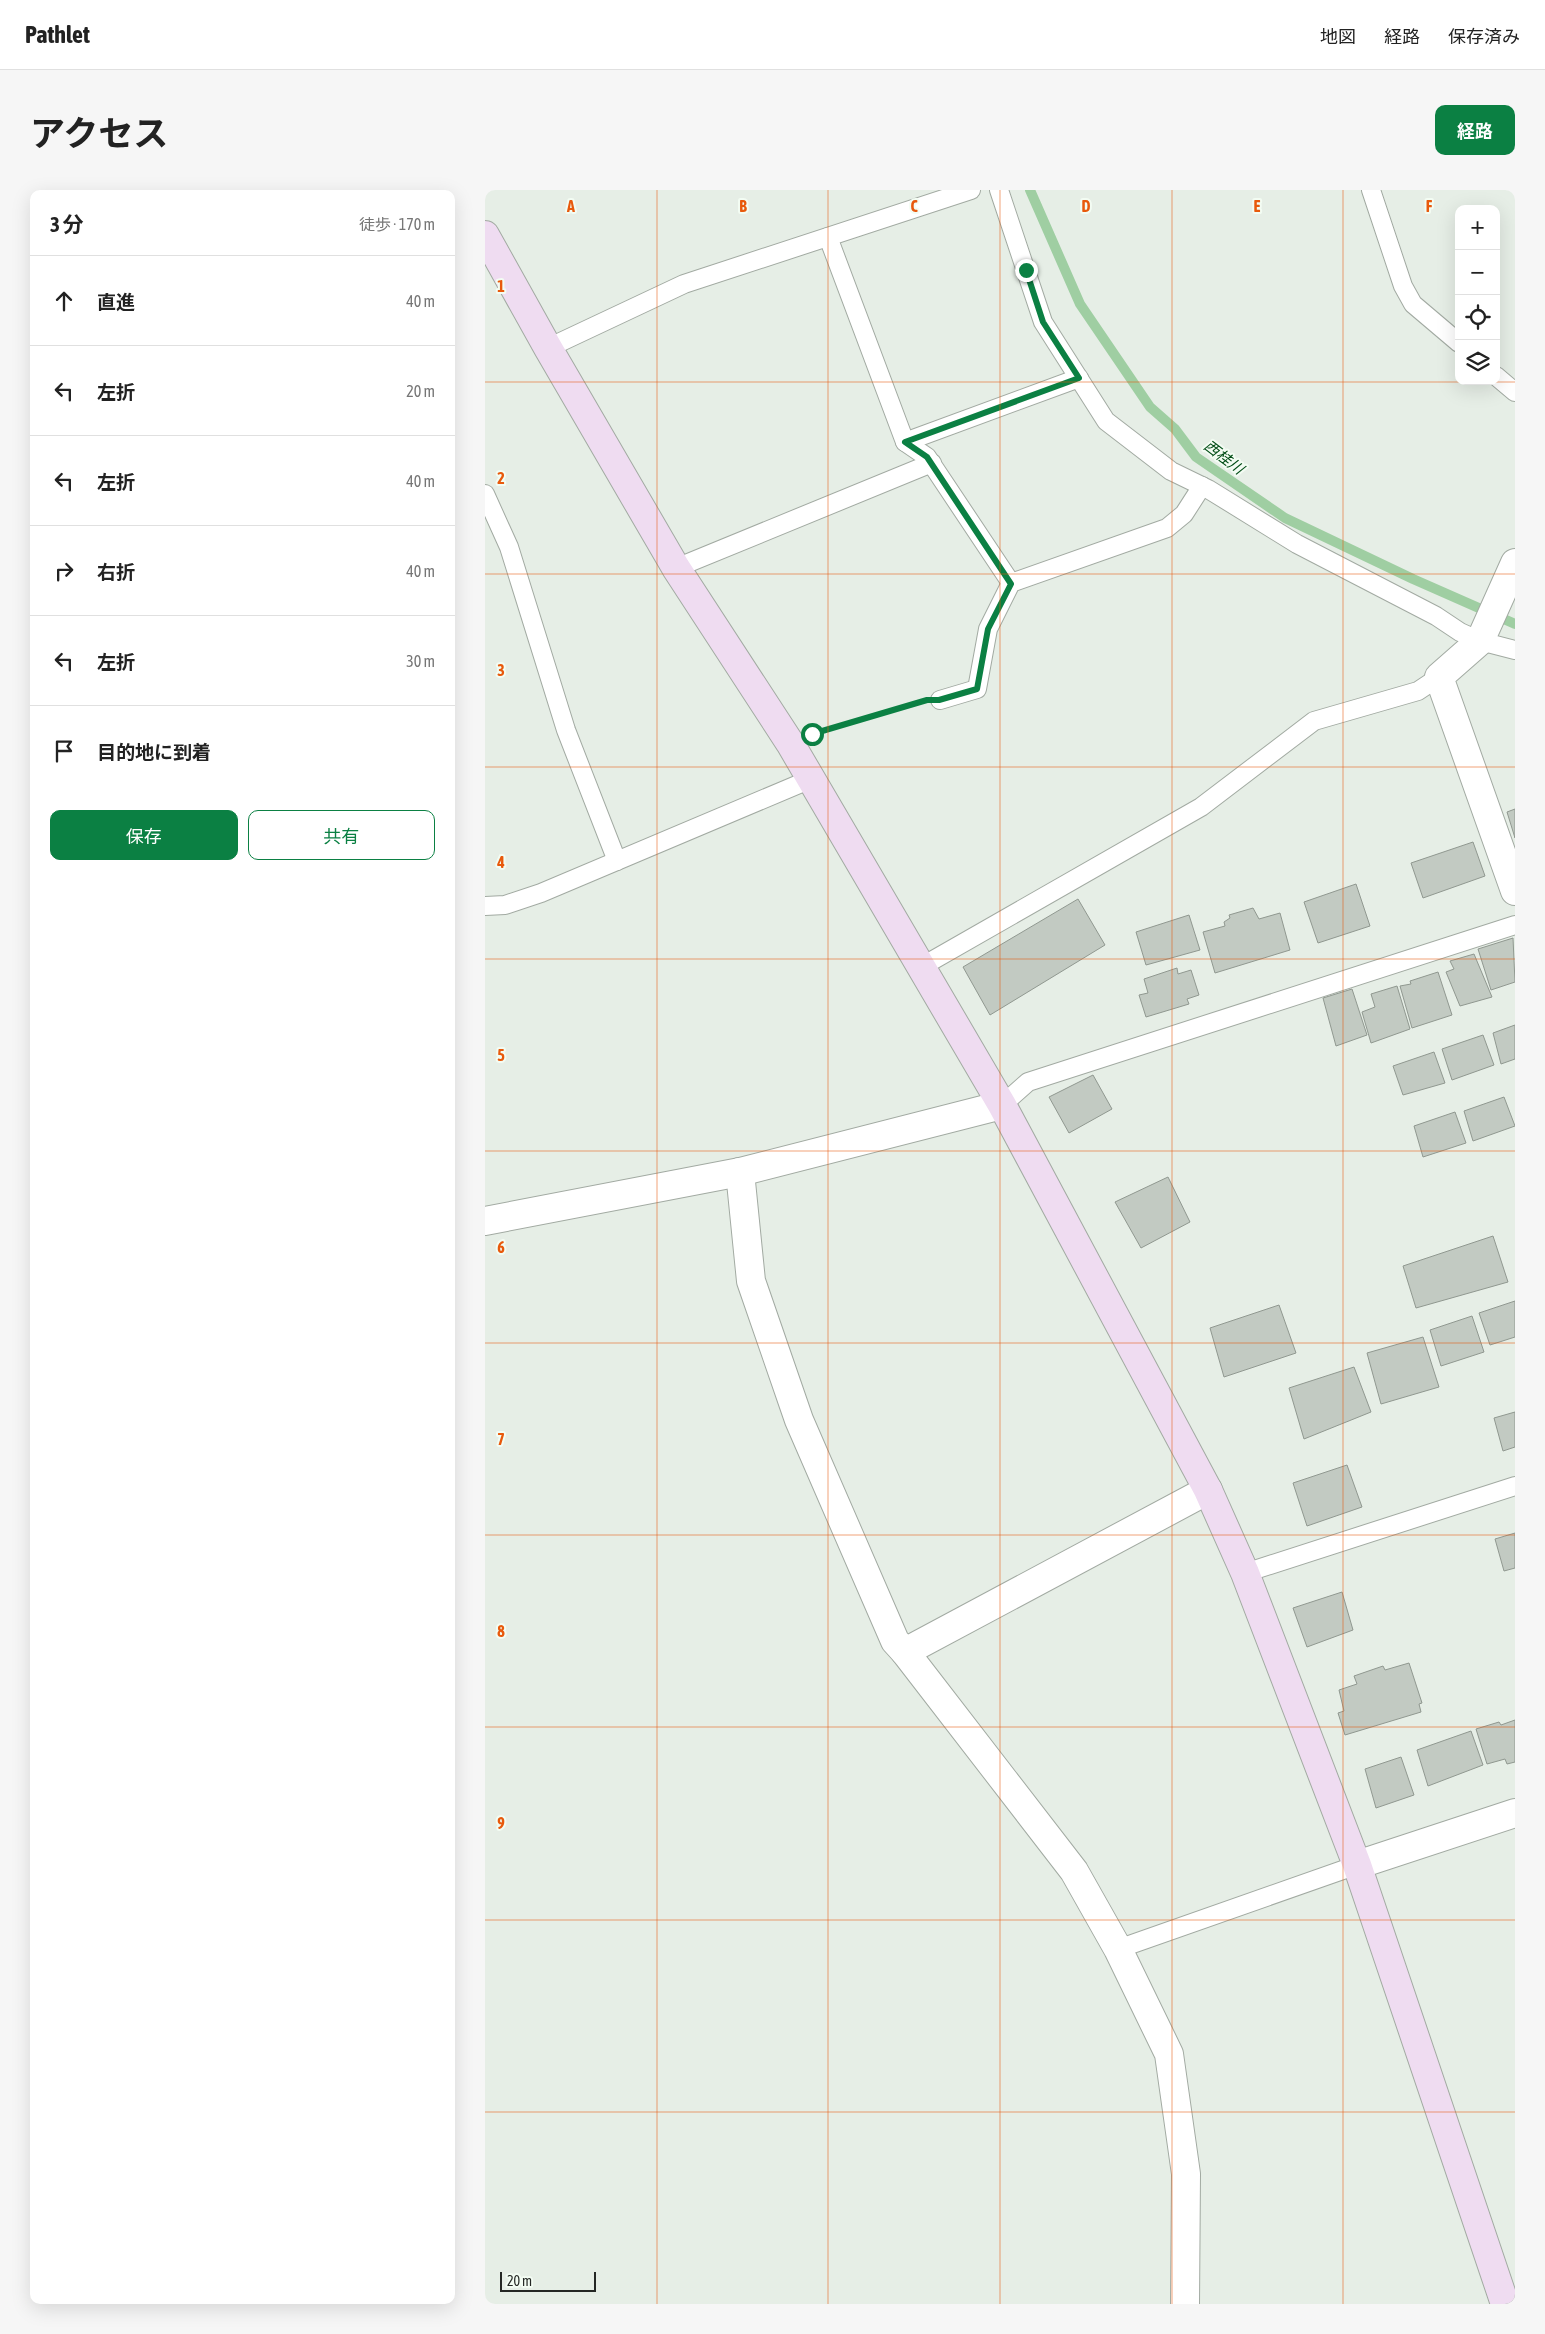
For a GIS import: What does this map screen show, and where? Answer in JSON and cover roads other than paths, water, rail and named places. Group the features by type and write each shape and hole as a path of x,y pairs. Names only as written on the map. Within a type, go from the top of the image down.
{"street":[{"path":"485,235 548,348 676,568 811,779 1002,1105 1208,1490 1245,1573 1357,1865 1508,2298"},
{"path":"1511,572 1483,637 1439,677 1515,891"},
{"path":"485,1221 740,1172 1002,1105"},
{"path":"740,1172 751,1281 757,1300 799,1420 895,1641 1074,1871 1118,1949 1169,2054 1186,2174 1185,2304"},
{"path":"905,1652 1208,1490"},
{"path":"1357,1865 1515,1813"}],"lane":[{"path":"548,348 685,284 971,190"},
{"path":"999,190 1043,322 1106,420 1171,471 1202,486 1297,544 1436,616 1460,632 1483,637 1515,650"},
{"path":"1371,190 1403,286 1413,304 1455,340"},
{"path":"828,237 905,442 927,457 1011,584"},
{"path":"905,442 1079,378"},
{"path":"1500,379 1515,392"},
{"path":"676,568 931,463"},
{"path":"939,700 977,689 988,629 1011,584 1167,528 1184,514 1202,486"},
{"path":"486,499 509,548 566,730 617,862"},
{"path":"921,967 1201,807 1313,720 1418,691 1439,677"},
{"path":"485,906 505,904 541,893 811,779"},
{"path":"1002,1105 1028,1082 1515,925"},
{"path":"1245,1573 1515,1486"},
{"path":"1118,1949 1357,1865"}],"waterway":[{"name":"西桂川","path":"1030,190 1080,304 1150,407 1175,429 1196,457 1285,518 1413,579 1515,624"}]}
